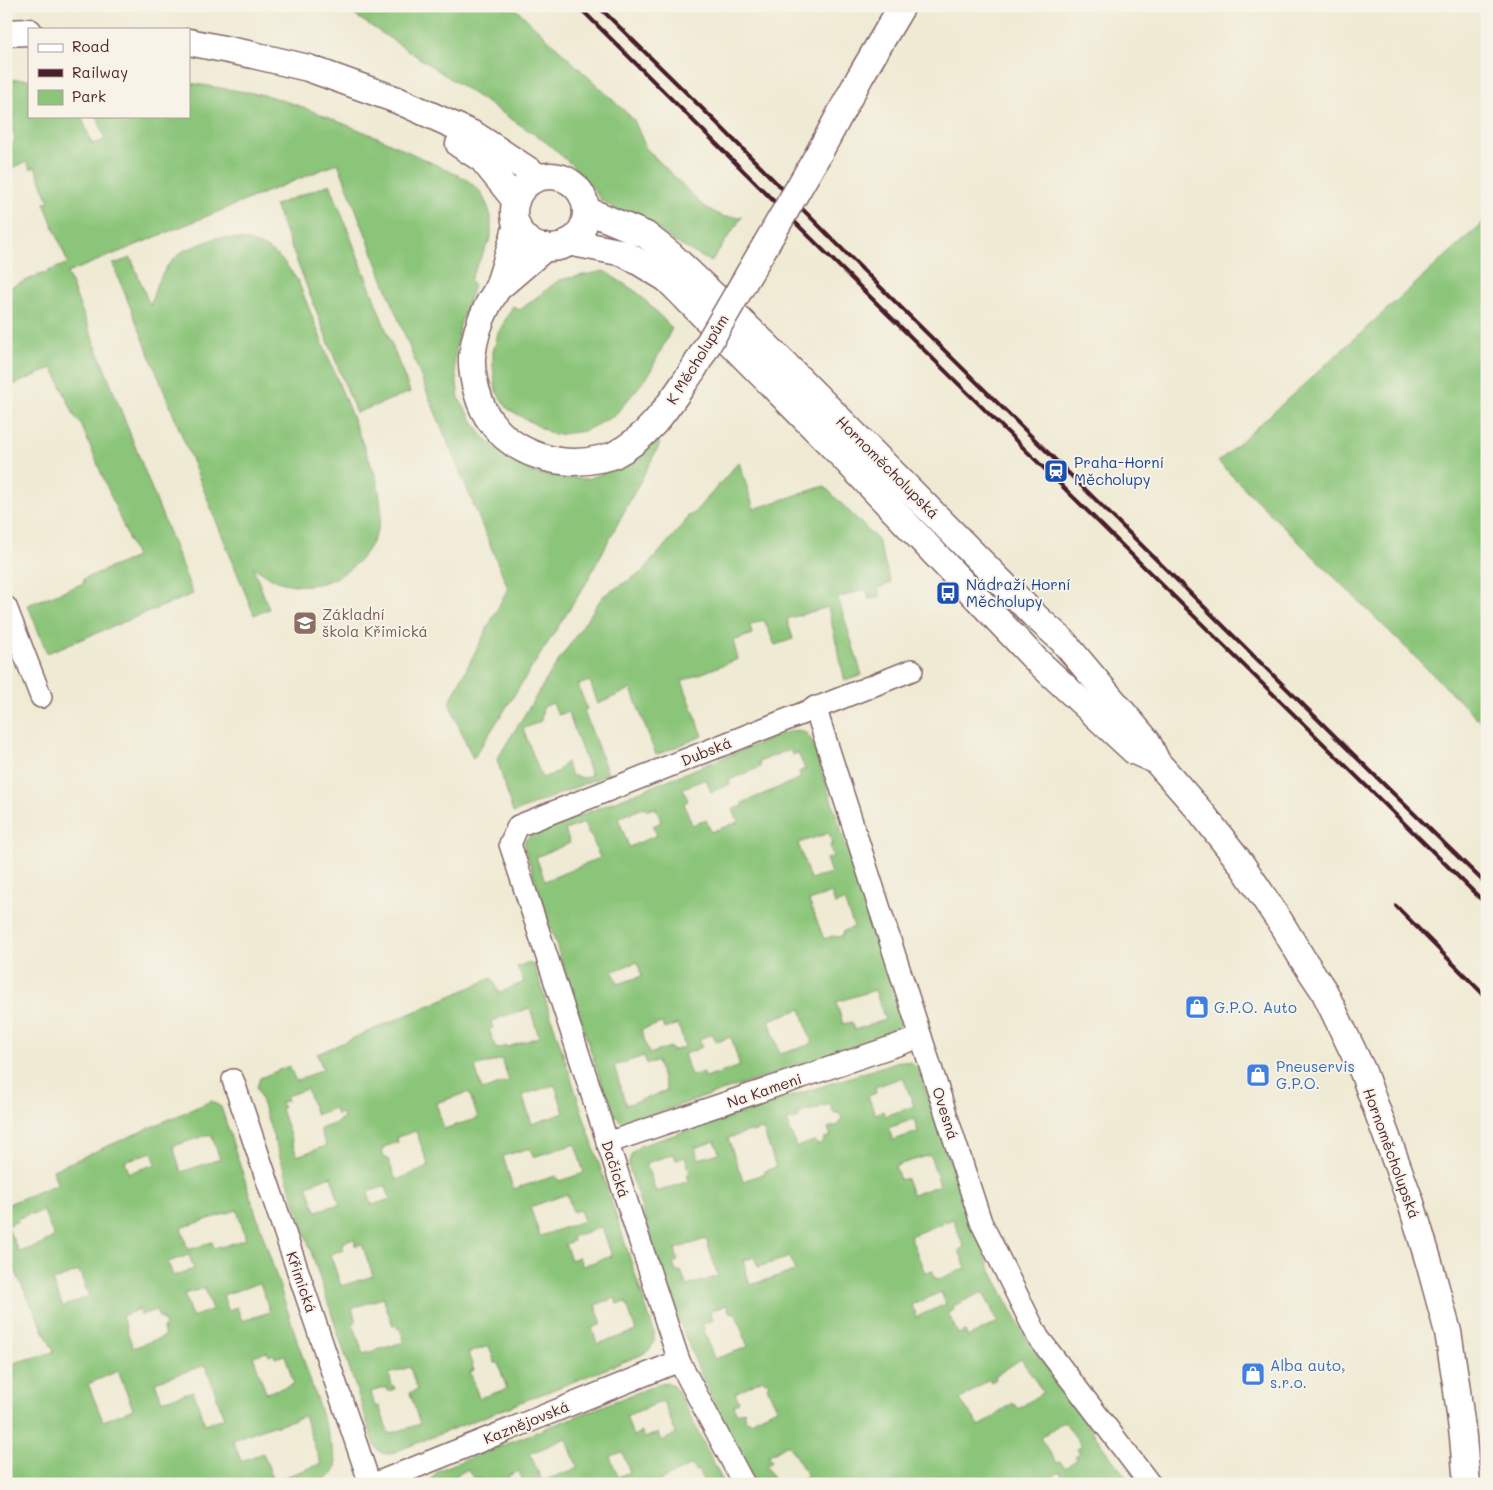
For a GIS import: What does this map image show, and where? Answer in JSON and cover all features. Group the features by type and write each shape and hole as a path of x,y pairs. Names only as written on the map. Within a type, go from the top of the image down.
{"street":[{"name":"K Měcholupům","path":"517,213 497,289 486,307 476,333 472,358 474,379 482,404 490,422 507,439 538,456 564,462 586,462 612,456 631,445 662,416 693,370 902,6"},
{"path":"6,33 28,32"},
{"name":"Hornoměcholupská","path":"190,42 308,68 397,100 475,135 539,178"},
{"name":"Hornoměcholupská","path":"397,100 482,159 517,213 522,233 529,240 537,245 557,245 624,253 666,279 842,455 1034,658 1134,751 1157,762"},
{"path":"517,213 525,186 539,178 559,177 571,182 580,191 585,203 585,219 582,228 576,236 557,245"},
{"name":"Hornoměcholupská","path":"586,210 646,234 670,254 764,343 1036,617 1062,640 1147,741 1157,762 1240,862 1280,920 1324,991 1363,1072 1411,1203 1448,1332 1461,1419 1467,1484"},
{"name":"K Měcholupům","path":"497,289 557,245"},
{"path":"6,608 41,697"},
{"name":"Dubská","path":"510,844 518,826 912,670"},
{"name":"Ovesná","path":"815,707 981,1222 1038,1337 1150,1484"},
{"name":"Dačická","path":"510,844 679,1361 744,1484"},
{"name":"Na Kameni","path":"607,1143 921,1037"},
{"name":"Křimická","path":"233,1080 372,1484"},
{"name":"Kaznějovská","path":"372,1484 679,1361"}],"green space":[{"path":"344,6 515,6 634,120 646,148 702,205 723,217 742,217 711,262 673,241 644,219 625,215 601,200 590,184 572,165 546,142 353,14"},
{"path":"28,79 28,118 82,118 92,144 105,140 98,118 190,118 190,83 265,95 297,105 377,137 466,179 480,191 488,207 491,217 491,237 470,280 474,286 460,325 454,360 459,399 482,435 507,459 538,474 587,479 628,464 654,440 660,444 585,585 473,759 449,703 508,588 426,390 338,163 67,273 193,594 47,653 28,605 84,583 83,579 136,557 81,424 75,417 53,368 6,388 6,289 68,263 44,203 49,201 35,167 30,169 27,162 6,170 6,146 13,143 15,138 6,114 6,80"},
{"path":"330,184 410,392 356,413 275,205"},
{"path":"1487,219 1487,728 1218,462"},
{"path":"216,238 253,242 269,250 284,262 298,281 376,477 381,505 380,522 375,537 367,551 344,573 331,580 316,584 284,583 253,567 269,609 254,615 113,264 131,258 150,306 157,283 168,265 183,251"},
{"path":"604,271 638,293 672,328 648,376 614,416 584,431 554,435 508,409 496,391 493,352 498,333 513,306 520,310 559,280"},
{"path":"739,462 754,509 824,486 877,539 891,583 878,588 880,597 869,599 866,589 838,598 862,675 845,681 828,607 787,619 793,639 775,645 764,620 750,625 752,634 733,641 738,659 682,681 703,736 656,755 631,689 598,704 590,681 578,685 587,709 584,711 608,774 513,813 497,759 551,672 603,596 642,572 688,516 693,514","holes":["553,703 558,715 568,712 591,775 584,778 571,775 566,762 556,773 542,778 523,729 541,721 543,707"]},
{"path":"798,730 806,733 812,741 901,1014 900,1027 890,1035 632,1122 623,1123 610,1110 527,855 524,845 525,840 531,835 790,731","holes":["790,749 792,755 798,753 805,769 799,772 801,778 742,803 743,806 733,809 738,822 711,832 706,820 692,825 684,803 688,801 683,788 706,779 711,792 730,784 729,780 760,767 759,762","646,807 647,810 656,808 661,822 653,826 657,835 629,847 618,818","584,823 600,858 545,881 536,857 570,843 565,830","829,833 833,844 830,845 833,857 826,859 831,873 810,879 798,843","831,893 835,904 844,901 854,927 844,931 842,936 824,939 809,901","637,962 642,976 618,984 613,971","875,990 885,1020 854,1030 852,1022 843,1024 836,1002","801,1009 812,1044 780,1054 769,1020","662,1023 664,1029 678,1024 685,1047 672,1051 670,1047 649,1054 641,1030","713,1034 716,1042 731,1037 740,1066 706,1078 703,1072 691,1076 684,1054 702,1047 699,1039","644,1056 647,1064 657,1061 667,1091 626,1105 614,1066"]},
{"path":"527,963 534,965 654,1332 654,1340 650,1349 641,1355 389,1454 381,1453 375,1446 257,1087 260,1078 289,1066 296,1081 323,1069 317,1054 492,978 499,993 524,982 517,967","holes":["530,1008 539,1037 496,1049 489,1029 493,1028 491,1021","502,1059 509,1081 482,1090 475,1067","555,1085 564,1113 532,1124 522,1095","307,1089 316,1115 334,1108 337,1115 342,1113 344,1118 339,1120 339,1122 320,1129 326,1146 297,1156 281,1109 283,1108 281,1103 287,1100 286,1096","469,1092 478,1118 444,1129 436,1103","416,1131 429,1167 396,1180 388,1159 384,1157 382,1152 384,1147 398,1142 397,1137","575,1144 584,1173 559,1181 556,1176 513,1189 503,1156 530,1148 533,1157","331,1176 340,1204 316,1211 307,1185","386,1186 390,1199 372,1205 368,1192","567,1194 573,1212 580,1210 584,1221 540,1236 530,1207","602,1227 612,1256 582,1266 579,1257 571,1260 565,1244 573,1241 572,1237","354,1239 356,1246 362,1244 373,1276 341,1286 330,1254 344,1250 342,1243","383,1298 393,1326 396,1325 398,1329 400,1328 404,1342 363,1354 353,1323 356,1322 352,1308","615,1298 617,1304 626,1302 636,1331 597,1344 592,1328 602,1324 595,1305","489,1346 495,1363 498,1363 507,1389 479,1398 470,1372 474,1370 468,1353","410,1367 417,1390 410,1393 420,1424 389,1434 379,1406 375,1407 371,1392 386,1387 388,1391 395,1389 392,1386 389,1374"]},
{"path":"899,1061 911,1062 919,1070 963,1199 990,1269 1026,1337 1112,1459 1132,1484 1068,1484 1059,1472 1044,1484 796,1484 808,1476 788,1444 768,1456 772,1462 766,1466 776,1484 756,1484 710,1394 682,1329 629,1168 631,1156 640,1146","holes":["903,1077 914,1106 885,1116 883,1111 875,1114 868,1096 876,1093 875,1087","830,1104 833,1112 840,1114 842,1119 837,1125 828,1128 831,1136 824,1138 823,1143 818,1145 814,1141 796,1147 787,1121 799,1118 798,1114","914,1119 918,1132 893,1140 888,1128","763,1129 776,1167 743,1181 728,1138","715,1141 719,1153 698,1159 695,1148","674,1154 676,1160 685,1157 690,1173 687,1174 689,1181 656,1192 646,1163","930,1155 940,1185 912,1195 906,1178 900,1180 895,1166","944,1219 946,1222 953,1219 964,1247 959,1250 966,1268 936,1280 932,1270 925,1273 910,1236 943,1223 942,1220","706,1239 718,1276 687,1286 681,1271 676,1272 673,1263 678,1261 675,1249","754,1257 758,1267 790,1257 795,1271 750,1285 743,1261","941,1292 946,1304 916,1317 912,1305","983,1292 998,1322 968,1337 965,1331 958,1334 948,1313 954,1310 953,1306","727,1305 730,1314 735,1312 748,1347 714,1359 702,1324 713,1320 710,1311","1021,1359 1043,1392 1018,1409 1013,1403 980,1426 960,1400 989,1379 991,1382 996,1379 995,1376","763,1379 769,1385 767,1387 777,1408 751,1422 746,1420 744,1411 737,1414 733,1405 739,1402 735,1393","1064,1421 1082,1446 1077,1449 1080,1453 1075,1456 1077,1459 1065,1468 1060,1462 1057,1463 1040,1438"]},
{"path":"211,1101 221,1107 335,1456 336,1468 331,1475 311,1484 6,1484 6,1365 54,1352 6,1252 6,1205 57,1184 53,1170","holes":["211,1134 220,1159 181,1172 173,1146","152,1152 156,1164 129,1173 125,1161","43,1210 54,1237 44,1242 44,1244 19,1252 7,1226 18,1221 17,1219","237,1210 246,1239 214,1248 212,1242 188,1250 181,1228","189,1255 194,1269 173,1276 168,1262","79,1271 89,1296 63,1307 52,1281","260,1283 270,1312 242,1321 237,1307 228,1310 223,1295","205,1288 212,1310 192,1317 184,1294","139,1309 141,1315 156,1310 159,1317 163,1319 165,1336 133,1348 122,1316","267,1352 269,1356 274,1354 275,1358 285,1355 294,1384 266,1393 253,1356","206,1365 224,1418 205,1424 193,1391 162,1401 155,1382","118,1371 133,1409 103,1421 88,1384","304,1416 321,1464 274,1481 263,1453 241,1461 233,1440 275,1424 276,1426"]},
{"path":"667,1383 678,1391 724,1484 705,1484 698,1470 695,1471 691,1465 654,1484 524,1484 519,1471 508,1476 511,1484 483,1484 481,1478 474,1480 468,1469 452,1478 454,1484 432,1484 432,1477 439,1470 659,1384","holes":["663,1401 676,1434 661,1441 658,1433 644,1438 642,1432 633,1436 626,1416","566,1438 578,1468 542,1481 530,1454","622,1452 630,1472 618,1477 610,1456"]}],"railway":[{"path":"578,6 1487,905"},
{"path":"598,6 1487,885"},
{"path":"1396,906 1487,998"}],"place":[{"name":"Praha-Horní Měcholupy","path":"1056,471"},
{"name":"Nádraží Horní Měcholupy","path":"948,593"},
{"name":"Základní škola Křimická","path":"305,623"},
{"name":"G.P.O. Auto","path":"1197,1007"},
{"name":"Pneuservis G.P.O.","path":"1258,1075"},
{"name":"Alba auto, s.r.o.","path":"1253,1374"}]}
